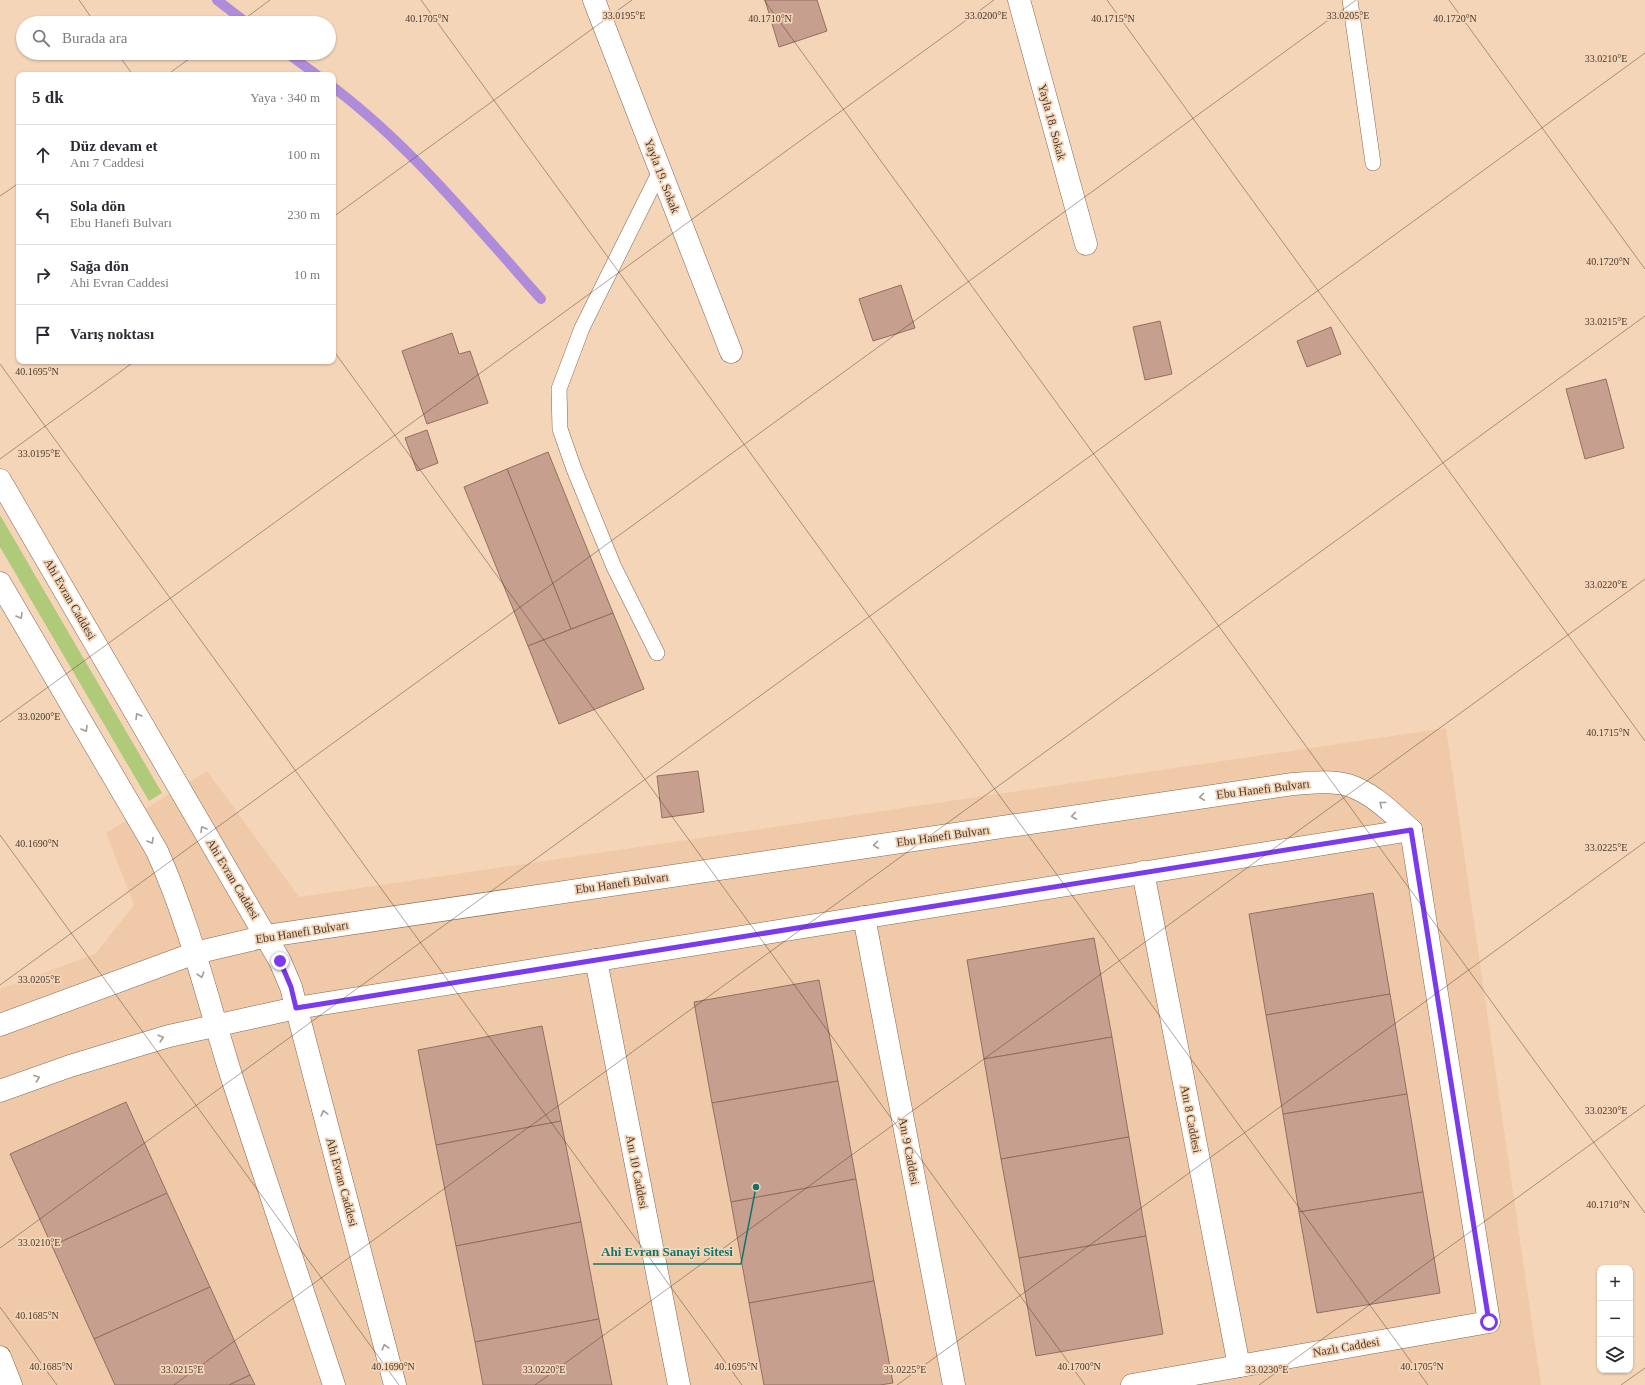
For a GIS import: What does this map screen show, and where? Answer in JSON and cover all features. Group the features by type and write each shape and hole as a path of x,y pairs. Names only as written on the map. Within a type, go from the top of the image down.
{"street":[{"name":"Yayla 19. Sokak","path":"594,0 731,352"},
{"name":"Yayla 18. Sokak","path":"1019,0 1086,244"},
{"name":"Ahi Evran Caddesi","path":"0,480 283,967 291,987 395,1385"},
{"path":"0,583 157,851 170,881 195,953 216,1025 334,1385"},
{"name":"Ebu Hanefi Bulvarı","path":"0,1025 195,953 266,936 1293,784 1321,782 1348,785 1368,794 1411,830"},
{"path":"0,1091 77,1064 170,1036 296,1008 1411,830"},
{"name":"Nazlı Caddesi","path":"1132,1385 1489,1322 1411,830"},
{"name":"Anı 8 Caddesi","path":"1143,872 1239,1366"},
{"name":"Anı 9 Caddesi","path":"864,917 954,1385"},
{"name":"Anı 10 Caddesi","path":"596,960 679,1385"},
{"path":"0,1357 11,1385"}],"lane":[{"path":"1350,0 1373,163"},
{"path":"657,653 614,567 574,469 560,429 559,389 582,328 660,171"}],"shaded area":[{"path":"1446,728 1541,1385 0,1385 0,989 95,954 134,905 106,833 207,771 299,897"}],"green space":[{"path":"0,515 162,793 149,801 0,547"}],"building":[{"path":"765,0 817,0 827,31 779,47"},
{"path":"901,285 915,328 873,341 859,299"},
{"path":"1160,321 1172,374 1145,380 1133,327"},
{"path":"1331,327 1341,354 1307,367 1297,341"},
{"path":"452,333 459,354 470,351 488,403 427,424 402,351"},
{"path":"1606,379 1624,448 1585,459 1566,389"},
{"path":"427,430 438,463 417,471 405,438"},
{"path":"548,452 613,613 571,629 507,469"},
{"path":"507,469 571,629 528,646 464,487"},
{"path":"613,613 644,689 559,724 528,646"},
{"path":"698,771 704,812 662,818 657,776"},
{"path":"1373,893 1390,994 1266,1015 1249,914"},
{"path":"1094,938 1112,1037 984,1059 967,960"},
{"path":"819,980 838,1081 712,1103 694,1002"},
{"path":"1390,994 1407,1094 1283,1114 1266,1015"},
{"path":"542,1026 561,1121 436,1145 418,1050"},
{"path":"1112,1037 1129,1137 1001,1159 984,1059"},
{"path":"838,1081 856,1179 731,1202 712,1103"},
{"path":"1407,1094 1423,1192 1299,1212 1283,1114"},
{"path":"126,1102 167,1193 52,1246 10,1154"},
{"path":"561,1121 581,1222 456,1246 436,1145"},
{"path":"1129,1137 1146,1236 1019,1258 1001,1159"},
{"path":"856,1179 874,1281 749,1303 731,1202"},
{"path":"1423,1192 1440,1293 1317,1313 1299,1212"},
{"path":"167,1193 210,1287 94,1339 52,1246"},
{"path":"581,1222 599,1319 475,1342 456,1246"},
{"path":"1146,1236 1163,1334 1036,1356 1019,1258"},
{"path":"874,1281 893,1383 880,1385 764,1385 749,1303"},
{"path":"210,1287 250,1375 229,1385 115,1385 94,1339"},
{"path":"599,1319 612,1385 483,1385 475,1342"},
{"path":"250,1375 255,1385 229,1385"}],"waterway":[{"path":"217,0 238,16"},
{"path":"297,60 313,72"},
{"path":"336,89 390,135 416,161 467,215 541,299"}],"place":[{"name":"Ahi Evran Sanayi Sitesi","path":"756,1187"}],"route":[{"path":"280,961 291,987 296,1008 1411,830 1489,1322"}]}
